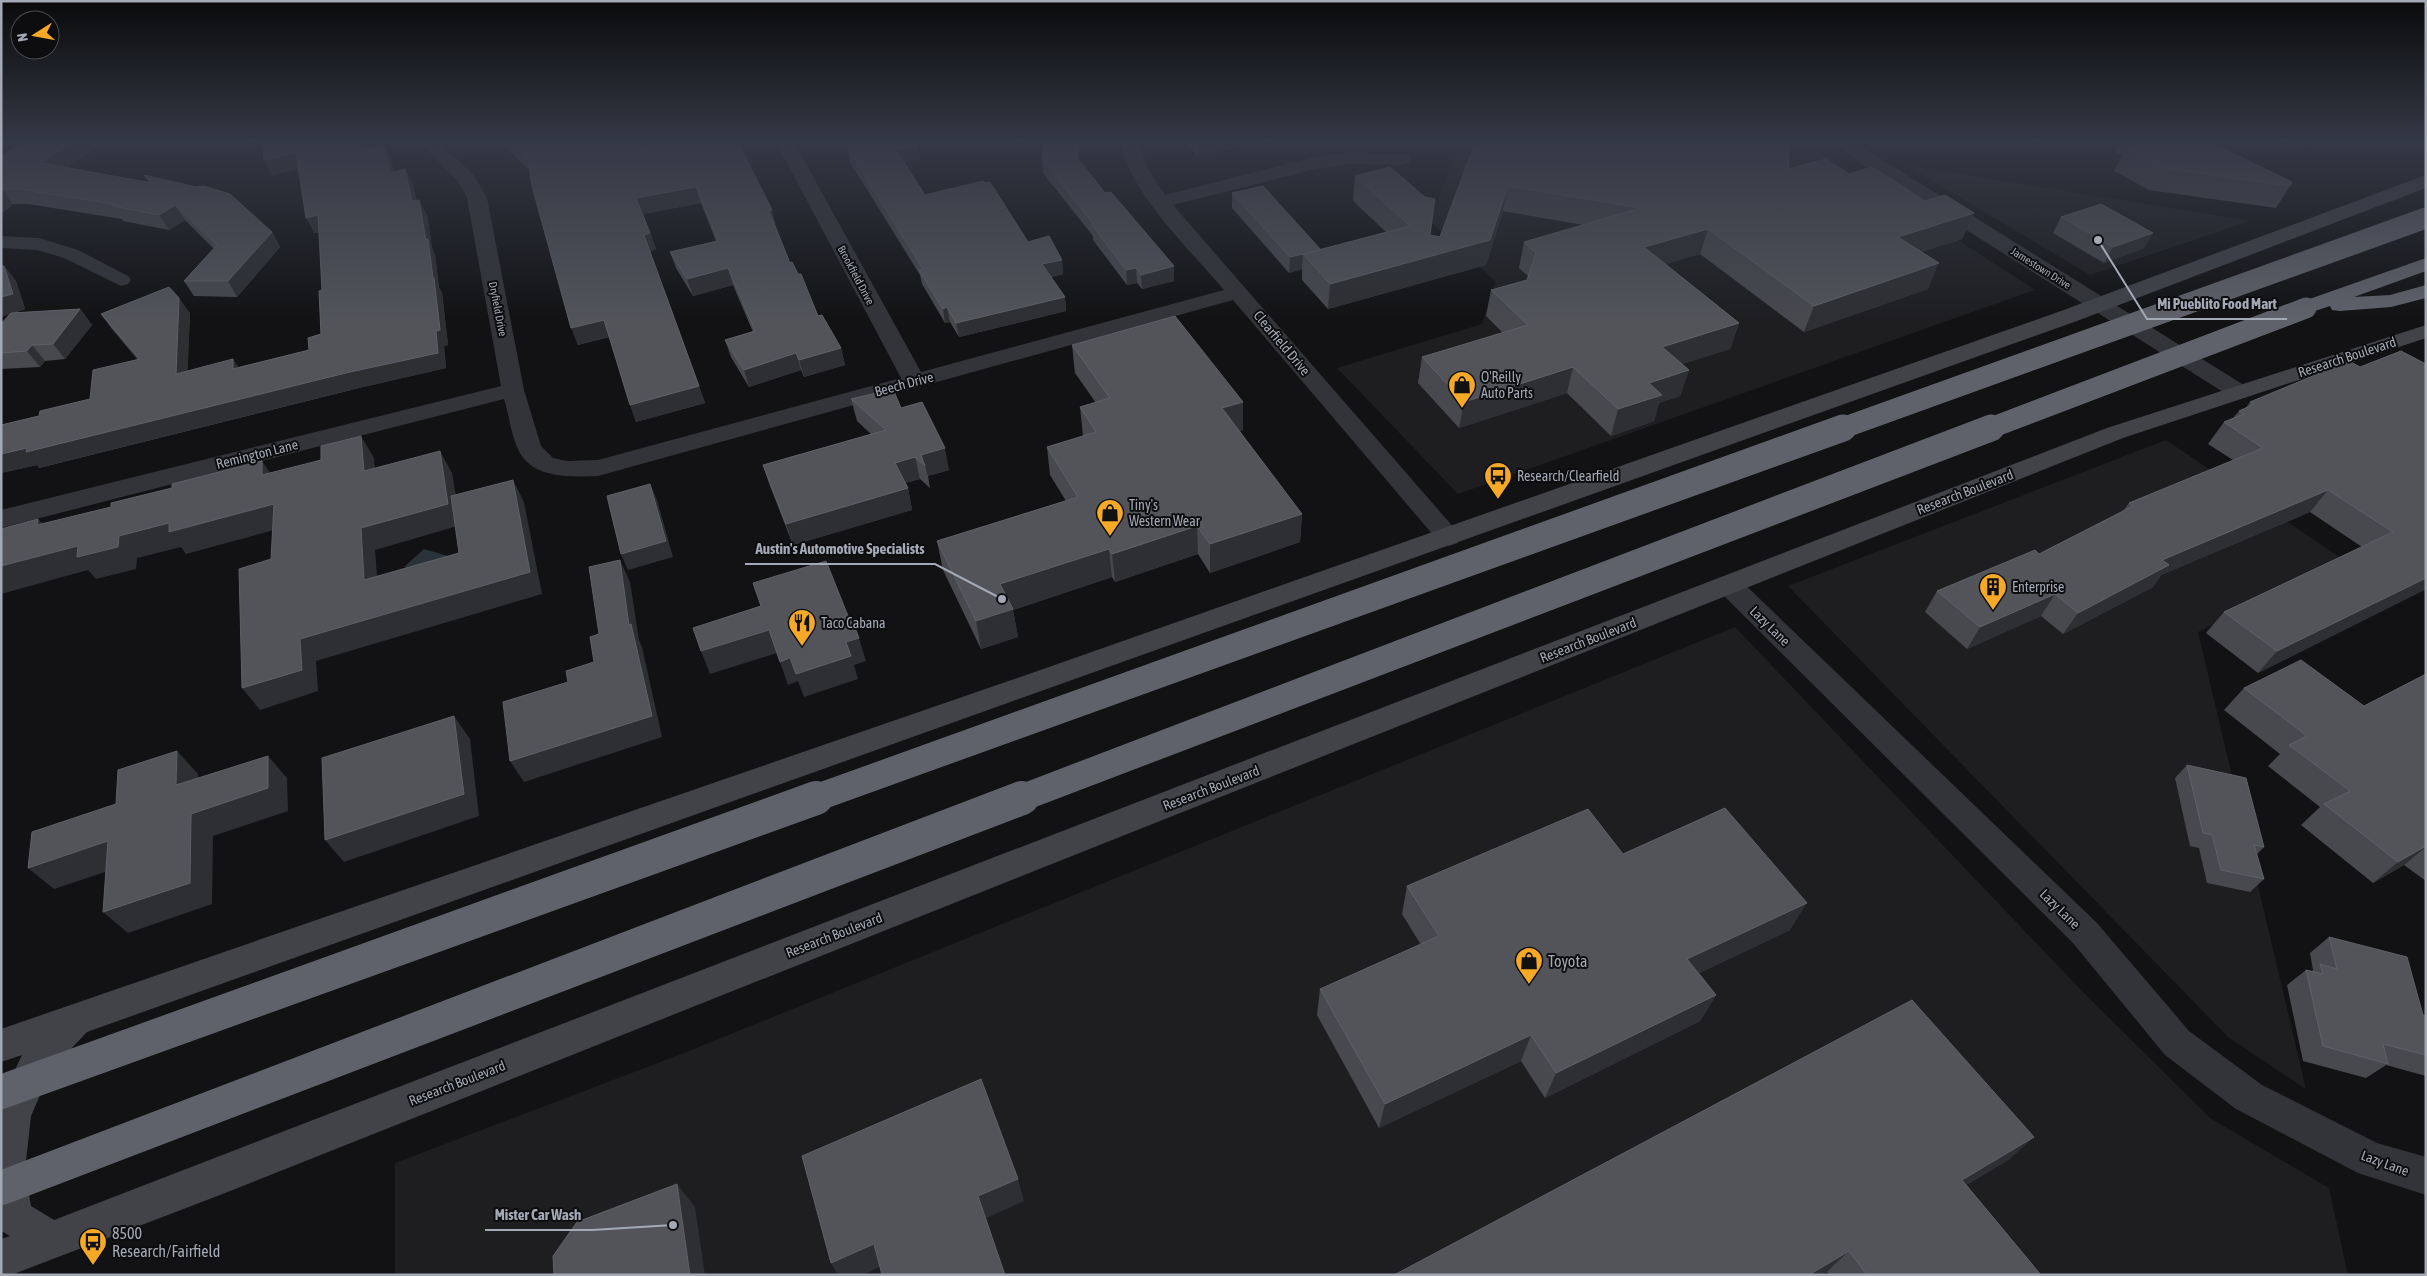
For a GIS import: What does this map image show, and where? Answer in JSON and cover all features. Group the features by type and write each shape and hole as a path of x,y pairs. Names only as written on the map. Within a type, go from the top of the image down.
{"highway":[{"path":"1,1092 2426,218"},
{"path":"1,1188 2306,308 2426,264"},
{"path":"2306,308 2391,301 2426,291"}],"main road":[{"path":"1,1046 1448,537 2100,305 2372,202"},
{"path":"2068,316 2103,318 2136,327"},
{"name":"Research Boulevard","path":"1,1259 230,1172 2115,433 2426,332"},
{"path":"50,1239 14,1217 6,1170 13,1115 39,1058 77,1019"}],"street":[{"name":"Dryfield Drive","path":"478,202 513,390 530,449 545,464 567,469"},
{"name":"Brookfield Drive","path":"817,202 914,381"},
{"name":"Clearfield Drive","path":"1160,202 1448,537"},
{"name":"Jamestown Drive","path":"1935,202 2239,392"},
{"path":"1,242 39,244 72,254 121,280"},
{"name":"Beech Drive","path":"567,469 598,468 1239,292"},
{"name":"Remington Lane","path":"1,518 513,390"},
{"name":"Lazy Lane","path":"1729,585 2085,933 2176,1043 2249,1097 2372,1160 2426,1176"}],"shaded area":[{"path":"1437,202 1899,202 2035,290 1458,494 1337,368 1482,324 1496,282 1430,221"},
{"path":"1967,202 2131,202 2250,221 2090,275"},
{"path":"2166,440 2344,560 2198,632 2306,1089 2228,1037 1788,586"},
{"path":"424,549 455,558 436,576 404,567"},
{"path":"1735,627 2082,991 2210,1118 2329,1188 2348,1275 395,1275 395,1163 684,1053"}],"building":[{"path":"97,202 238,202 272,232 228,281 184,281 217,245 175,205 159,215 113,206 113,204"},
{"path":"303,202 419,202 434,278 440,330 436,331 438,353 350,372 26,452 27,448 1,454 1,425 39,416 40,411 90,399 93,370 140,359 101,314 169,287 179,298 176,374 233,359 233,369 309,350 308,338 321,334 319,291 322,290 318,215 306,218"},
{"path":"536,202 637,202 650,233 644,235 699,386 630,405 604,320 571,328"},
{"path":"702,202 768,202 772,210 769,211 790,263 792,262 798,274 801,274 818,316 822,315 841,348 799,360 796,353 744,370 725,340 755,331 728,268 687,279 670,252 718,241"},
{"path":"881,202 1002,202 1028,242 1049,236 1062,260 1042,264 1065,297 956,323 947,307 943,309 919,270 923,269"},
{"path":"1076,202 1119,202 1174,266 1141,275 1136,268 1126,270 1092,225 1094,225"},
{"path":"1240,202 1277,202 1321,250 1290,257"},
{"path":"1383,202 1435,202 1430,235 1440,237 1453,202 1503,202 1490,240 1330,284 1303,254 1410,226"},
{"path":"1602,202 1956,202 1974,213 1898,237 1939,263 1814,306 1708,229 1644,247 1739,323 1662,347 1689,370 1649,383 1662,395 1618,409 1573,367 1464,402 1422,357 1528,325 1491,290 1527,280 1536,253 1524,242 1641,208"},
{"path":"2101,204 2153,233 2113,247 2061,217"},
{"path":"1,266 4,266 13,294 1,297"},
{"path":"80,309 53,344 32,345 27,351 1,353 1,324 11,313"},
{"path":"1175,316 1243,402 1222,408 1302,514 1210,544 1197,526 1112,554 1109,549 1000,584 1013,609 976,621 937,541 1078,497 1047,447 1096,432 1080,407 1110,398 1072,345"},
{"path":"2401,351 2426,364 2426,578 2277,651 2224,612 2393,532 2328,490 2162,560 2169,565 2078,613 2055,594 1980,627 1937,591 2035,550 2039,554 2133,506 2129,503 2263,448 2224,422 2244,414 2239,411 2254,404 2250,402 2349,361 2360,367"},
{"path":"893,389 901,408 922,402 945,448 921,455 925,466 915,457 895,463 908,488 786,524 763,465 886,430 851,399"},
{"path":"361,436 364,471 440,451 448,504 361,528 364,580 459,553 451,496 513,480 530,572 300,639 302,670 242,688 239,569 271,559 274,504 169,532 169,523 119,536 118,547 77,557 78,546 1,566 1,529 38,519 37,525 111,507 111,503 172,488 172,484 262,461 262,475 321,460 321,446"},
{"path":"650,484 666,541 621,554 607,496"},
{"path":"620,560 629,625 631,624 652,716 510,761 503,702 568,682 566,671 594,662 590,637 599,634 589,567"},
{"path":"826,561 859,638 846,642 851,656 796,674 790,658 780,662 769,630 701,651 693,628 761,606 753,583"},
{"path":"2301,660 2364,706 2426,674 2426,846 2398,862 2324,804 2350,791 2289,745 2307,736 2244,688"},
{"path":"454,716 464,794 325,840 322,758"},
{"path":"177,751 176,785 268,756 268,788 191,814 190,883 103,912 108,841 28,868 32,832 116,804 118,770"},
{"path":"2187,765 2246,778 2264,847 2254,845 2264,879 2221,870 2212,835 2203,833"},
{"name":"Toyota","path":"1725,808 1807,903 1687,959 1716,995 1556,1073 1531,1035 1385,1104 1320,989 1439,936 1407,886 1588,809 1623,854"},
{"path":"2329,937 2407,957 2423,1015 2426,1016 2426,1055 2383,1044 2388,1064 2323,1046 2306,970 2323,974 2320,964 2337,969"},
{"path":"1912,1000 2034,1137 1962,1180 2041,1275 1867,1275 1849,1251 1809,1275 1394,1275"},
{"path":"981,1079 1018,1179 978,1196 1005,1275 882,1275 874,1244 831,1263 802,1156"},
{"path":"677,1184 690,1275 554,1275 553,1256 577,1222"}],"place":[{"name":"Mi Pueblito Food Mart","path":"2098,240"},
{"name":"O'Reilly Auto Parts","path":"1462,409"},
{"name":"Research/Clearfield","path":"1498,500"},
{"name":"Tiny's Western Wear","path":"1110,537"},
{"name":"Austin's Automotive Specialists","path":"1002,599"},
{"name":"Enterprise","path":"1993,611"},
{"name":"Taco Cabana","path":"802,647"},
{"name":"Toyota","path":"1529,985"},
{"name":"Mister Car Wash","path":"673,1225"},
{"name":"8500 Research/Fairfield","path":"93,1266"}]}
